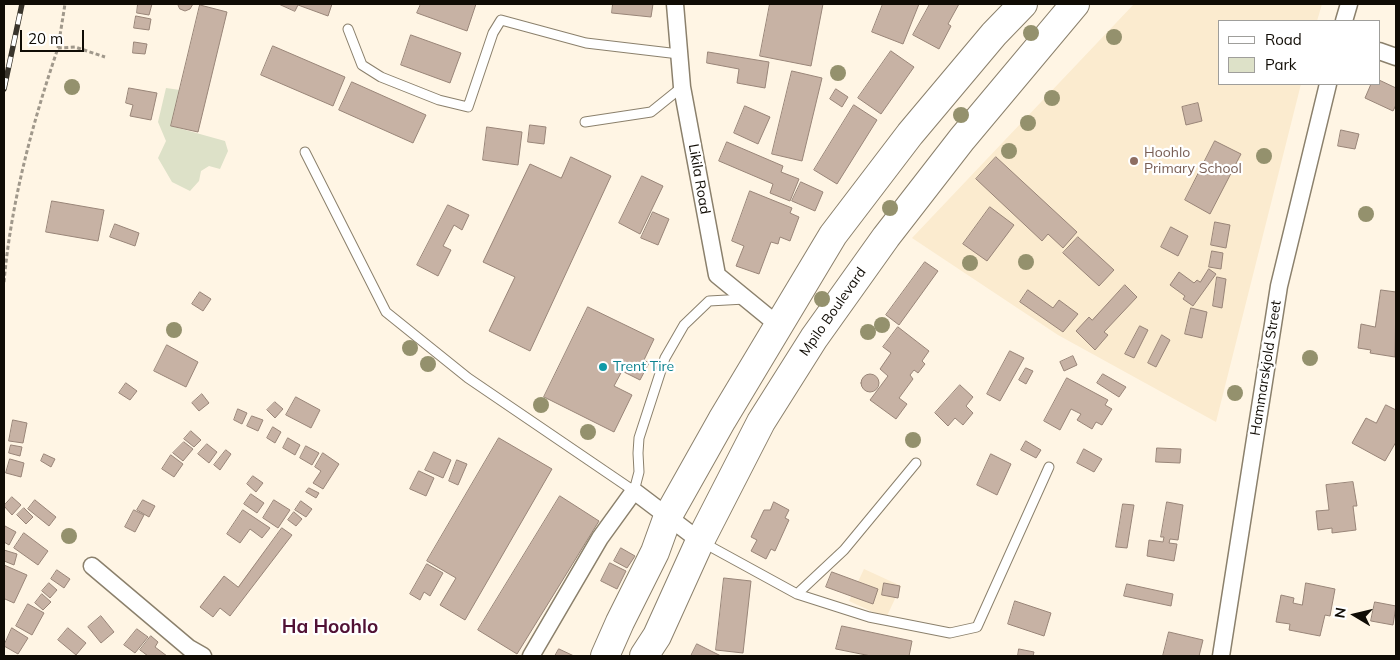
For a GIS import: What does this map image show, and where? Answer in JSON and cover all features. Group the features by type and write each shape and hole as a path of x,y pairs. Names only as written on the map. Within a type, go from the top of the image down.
{"highway":[{"path":"605,656 655,552 668,516 778,325 833,236 898,149 994,34 1023,4"},
{"name":"Mpilo Boulevard","path":"644,656 657,636 700,541 761,422 814,338 886,237 956,146 1076,4"}],"street":[{"name":"Likila Road","path":"675,4 682,87 717,275 778,325"},
{"path":"1344,20 1349,4"},
{"path":"1380,51 1396,57"},
{"name":"Hammarskjold Street","path":"1221,656 1279,286 1328,85"},
{"path":"532,656 600,538 634,491 700,541"},
{"path":"92,566 189,648 203,656"}],"lane":[{"path":"348,29 362,66 381,77 439,100 468,106 493,33 501,20 586,43 679,54"},
{"path":"584,122 651,112 682,87"},
{"path":"305,152 386,312 468,378 634,491 639,472 639,438 665,358 684,325 709,301 746,299"},
{"path":"797,594 844,550 916,463"},
{"path":"700,541 797,594 869,617 950,633 977,628 1049,467"}],"path":[{"path":"4,282 7,246 20,180 38,106 58,48 65,4"},
{"path":"58,48 75,47 105,57"}],"shaded area":[{"name":"Hoohlo Primary School","path":"1134,4 1322,4 1317,20 1218,20 1218,85 1301,85 1216,422 1058,335 912,238"},
{"path":"864,569 901,586 886,618 849,601"}],"green space":[{"path":"166,88 180,90 171,126 225,141 228,151 220,169 209,166 201,171 199,181 190,191 172,182 158,158 166,141 158,122"}],"building":[{"path":"138,4 152,4 149,15 137,13"},
{"path":"178,4 193,4 190,9 185,11 180,9"},
{"path":"279,4 332,4 328,16 298,5 295,11"},
{"path":"421,4 476,4 467,31 417,13"},
{"path":"613,4 653,4 651,17 612,13"},
{"path":"770,4 823,4 811,66 760,56"},
{"path":"883,4 919,4 903,44 872,32"},
{"path":"930,4 959,4 948,24 951,26 939,49 913,35"},
{"path":"200,5 227,12 198,132 171,126"},
{"path":"136,16 151,19 149,30 134,28"},
{"path":"411,35 461,53 450,83 401,65"},
{"path":"134,42 147,44 145,54 133,53"},
{"path":"273,46 345,77 333,106 261,75"},
{"path":"891,51 914,67 881,114 858,98"},
{"path":"708,52 769,62 765,88 737,83 739,69 707,63"},
{"path":"792,71 822,78 802,161 772,154"},
{"path":"1380,80 1396,88 1396,105 1393,111 1365,98 1371,85 1380,85"},
{"path":"352,82 426,115 413,143 339,110"},
{"path":"129,88 157,93 151,120 130,116 133,105 126,103"},
{"path":"836,89 848,97 842,107 830,99"},
{"path":"1198,103 1202,121 1186,125 1182,107"},
{"path":"854,105 877,120 837,184 814,170"},
{"path":"745,106 770,117 758,144 734,133"},
{"path":"530,125 546,127 544,144 528,142"},
{"path":"487,127 522,132 518,165 483,160"},
{"path":"1341,130 1359,134 1355,149 1338,146"},
{"path":"1215,141 1241,154 1210,214 1185,200"},
{"path":"727,142 783,166 781,172 799,179 790,201 770,193 773,184 719,161"},
{"path":"571,157 611,176 530,351 489,331 515,277 483,262 530,164 561,178"},
{"path":"996,157 1077,232 1063,248 1048,234 1042,241 976,179"},
{"path":"642,176 663,186 640,234 619,223"},
{"path":"801,182 823,192 815,211 792,201"},
{"path":"750,191 792,208 790,213 799,217 790,241 780,237 778,244 771,242 759,274 736,266 744,246 732,241"},
{"path":"52,201 104,210 98,241 46,232"},
{"path":"448,205 469,215 462,230 454,225 443,246 451,250 438,276 417,265"},
{"path":"990,207 1014,225 987,261 963,244"},
{"path":"653,212 669,219 658,245 641,238"},
{"path":"1215,222 1230,225 1226,248 1211,245"},
{"path":"115,224 139,233 135,246 110,237"},
{"path":"1171,227 1188,236 1178,256 1161,247"},
{"path":"1078,237 1114,270 1099,286 1063,253"},
{"path":"1212,251 1223,253 1221,269 1209,267"},
{"path":"925,262 938,271 899,325 886,315"},
{"path":"1209,269 1216,274 1193,306 1183,299 1185,296 1170,285 1179,272 1194,283 1197,280 1200,282"},
{"path":"1217,277 1226,279 1222,308 1213,306"},
{"path":"1125,285 1137,297 1104,332 1108,335 1095,350 1076,331 1089,317 1092,320"},
{"path":"1028,290 1053,308 1059,300 1078,314 1063,332 1020,302"},
{"path":"1381,290 1396,292 1395,357 1370,353 1371,350 1358,348 1361,324 1375,327"},
{"path":"200,292 211,299 203,311 192,304"},
{"name":"Trent Tire","path":"588,307 654,339 644,360 649,363 640,380 622,371 614,386 632,395 614,432 544,397"},
{"path":"1191,308 1207,312 1202,338 1185,334"},
{"path":"1140,326 1148,330 1134,358 1125,354"},
{"path":"898,327 929,351 922,361 925,364 918,373 914,370 910,375 913,379 899,398 907,404 896,419 870,400 888,376 880,369 891,353 883,347"},
{"path":"1162,335 1170,340 1156,367 1148,363"},
{"path":"167,345 198,362 186,387 154,371"},
{"path":"1010,351 1024,358 1000,401 987,394"},
{"path":"1073,356 1077,365 1064,371 1060,362"},
{"path":"1026,368 1033,371 1026,384 1019,380"},
{"path":"870,374 876,377 879,383 876,389 870,392 864,389 861,383 864,377"},
{"path":"1103,374 1126,387 1119,397 1097,383"},
{"path":"1067,378 1108,400 1105,405 1112,409 1102,425 1096,422 1092,429 1077,420 1081,414 1071,409 1060,430 1044,421"},
{"path":"126,383 137,391 130,400 119,393"},
{"path":"960,385 973,397 966,406 973,413 963,425 955,418 948,426 935,413"},
{"path":"202,394 209,403 199,411 192,403"},
{"path":"296,397 320,410 311,428 286,415"},
{"path":"275,402 283,409 275,418 267,410"},
{"path":"1386,405 1396,410 1396,442 1385,461 1352,443 1366,418 1376,423"},
{"path":"238,409 247,413 242,424 234,420"},
{"path":"252,416 263,420 258,431 247,426"},
{"path":"13,420 27,423 23,443 9,441"},
{"path":"273,427 281,432 275,443 267,438"},
{"path":"191,431 201,440 194,447 184,439"},
{"path":"288,438 300,445 295,455 283,448"},
{"path":"499,438 552,469 465,620 440,605 456,578 427,561"},
{"path":"1026,441 1041,450 1036,458 1021,450"},
{"path":"184,442 193,449 183,461 173,453"},
{"path":"207,444 217,452 209,463 198,454"},
{"path":"11,445 22,447 20,456 9,453"},
{"path":"306,446 319,453 312,465 300,458"},
{"path":"1157,448 1181,449 1180,463 1156,462"},
{"path":"1084,449 1102,459 1094,472 1077,463"},
{"path":"226,450 231,454 220,470 214,465"},
{"path":"434,452 451,460 443,478 425,470"},
{"path":"323,453 339,464 323,489 313,483 321,471 315,467"},
{"path":"44,454 55,459 51,467 41,461"},
{"path":"991,454 1011,464 997,495 977,485"},
{"path":"171,455 183,464 174,477 162,469"},
{"path":"10,459 24,463 21,477 6,473"},
{"path":"457,460 467,464 458,485 449,481"},
{"path":"419,471 434,478 426,496 410,489"},
{"path":"253,476 263,483 256,492 247,484"},
{"path":"1353,482 1357,506 1353,506 1356,530 1332,533 1332,528 1318,530 1316,511 1329,510 1326,485"},
{"path":"309,488 319,493 316,498 306,492"},
{"path":"251,494 264,503 257,513 244,504"},
{"path":"560,496 599,521 517,654 478,630"},
{"path":"12,497 21,505 12,515 4,506"},
{"path":"35,500 56,517 49,526 28,509"},
{"path":"143,500 155,506 149,517 137,510"},
{"path":"274,500 290,510 278,528 263,518"},
{"path":"301,501 312,509 306,517 295,510"},
{"path":"774,502 789,510 785,518 789,520 775,551 771,549 766,559 751,551 757,540 751,537 764,510 770,510"},
{"path":"1167,502 1183,505 1178,540 1170,539 1169,543 1177,544 1174,561 1147,556 1149,540 1163,542 1164,537 1161,537"},
{"path":"1123,504 1134,505 1127,548 1116,547"},
{"path":"24,508 33,517 26,524 17,515"},
{"path":"134,510 144,515 135,532 125,527"},
{"path":"243,510 270,528 262,538 250,529 240,543 227,534"},
{"path":"294,512 302,519 296,526 288,520"},
{"path":"5,526 16,532 9,545 4,542"},
{"path":"282,528 292,535 230,616 220,608 213,617 200,607 224,576 238,587"},
{"path":"24,533 48,551 38,565 14,548"},
{"path":"621,548 635,556 627,568 614,561"},
{"path":"4,550 17,554 14,565 4,561"},
{"path":"610,563 626,571 617,589 601,581"},
{"path":"427,564 443,573 430,596 424,592 420,600 410,594"},
{"path":"4,565 27,575 14,603 5,599 4,601"},
{"path":"57,570 70,579 64,588 51,579"},
{"path":"832,572 878,589 873,604 826,587"},
{"path":"724,578 751,581 743,653 716,650"},
{"path":"49,583 57,590 50,598 42,591"},
{"path":"884,583 900,586 898,598 882,595"},
{"path":"1306,583 1335,589 1330,616 1325,615 1320,636 1289,630 1290,624 1276,622 1281,595 1294,598 1293,603 1302,605"},
{"path":"1127,584 1173,594 1171,606 1124,596"},
{"path":"42,594 51,602 43,610 35,603"},
{"path":"1015,601 1051,613 1044,636 1008,624"},
{"path":"1375,602 1396,606 1393,625 1371,621"},
{"path":"28,604 44,613 32,635 16,626"},
{"path":"101,616 114,632 101,643 88,627"},
{"path":"842,626 912,641 909,656 871,656 836,649"},
{"path":"12,628 28,638 18,654 4,646"},
{"path":"68,628 86,643 76,655 58,640"},
{"path":"137,629 148,637 135,653 124,645"},
{"path":"1169,632 1203,640 1199,656 1163,656"},
{"path":"151,636 158,642 155,647 167,656 148,656 140,650"},
{"path":"697,644 721,656 691,656"},
{"path":"559,649 574,656 555,656"},
{"path":"1019,649 1034,652 1033,656 1018,656"}],"railway":[{"path":"4,89 22,4"}],"place":[{"name":"Hoohlo Primary School","path":"1134,161"},
{"name":"Trent Tire","path":"603,367"}],"district":[{"name":"Ha Hoohlo","path":"330,627"}]}
